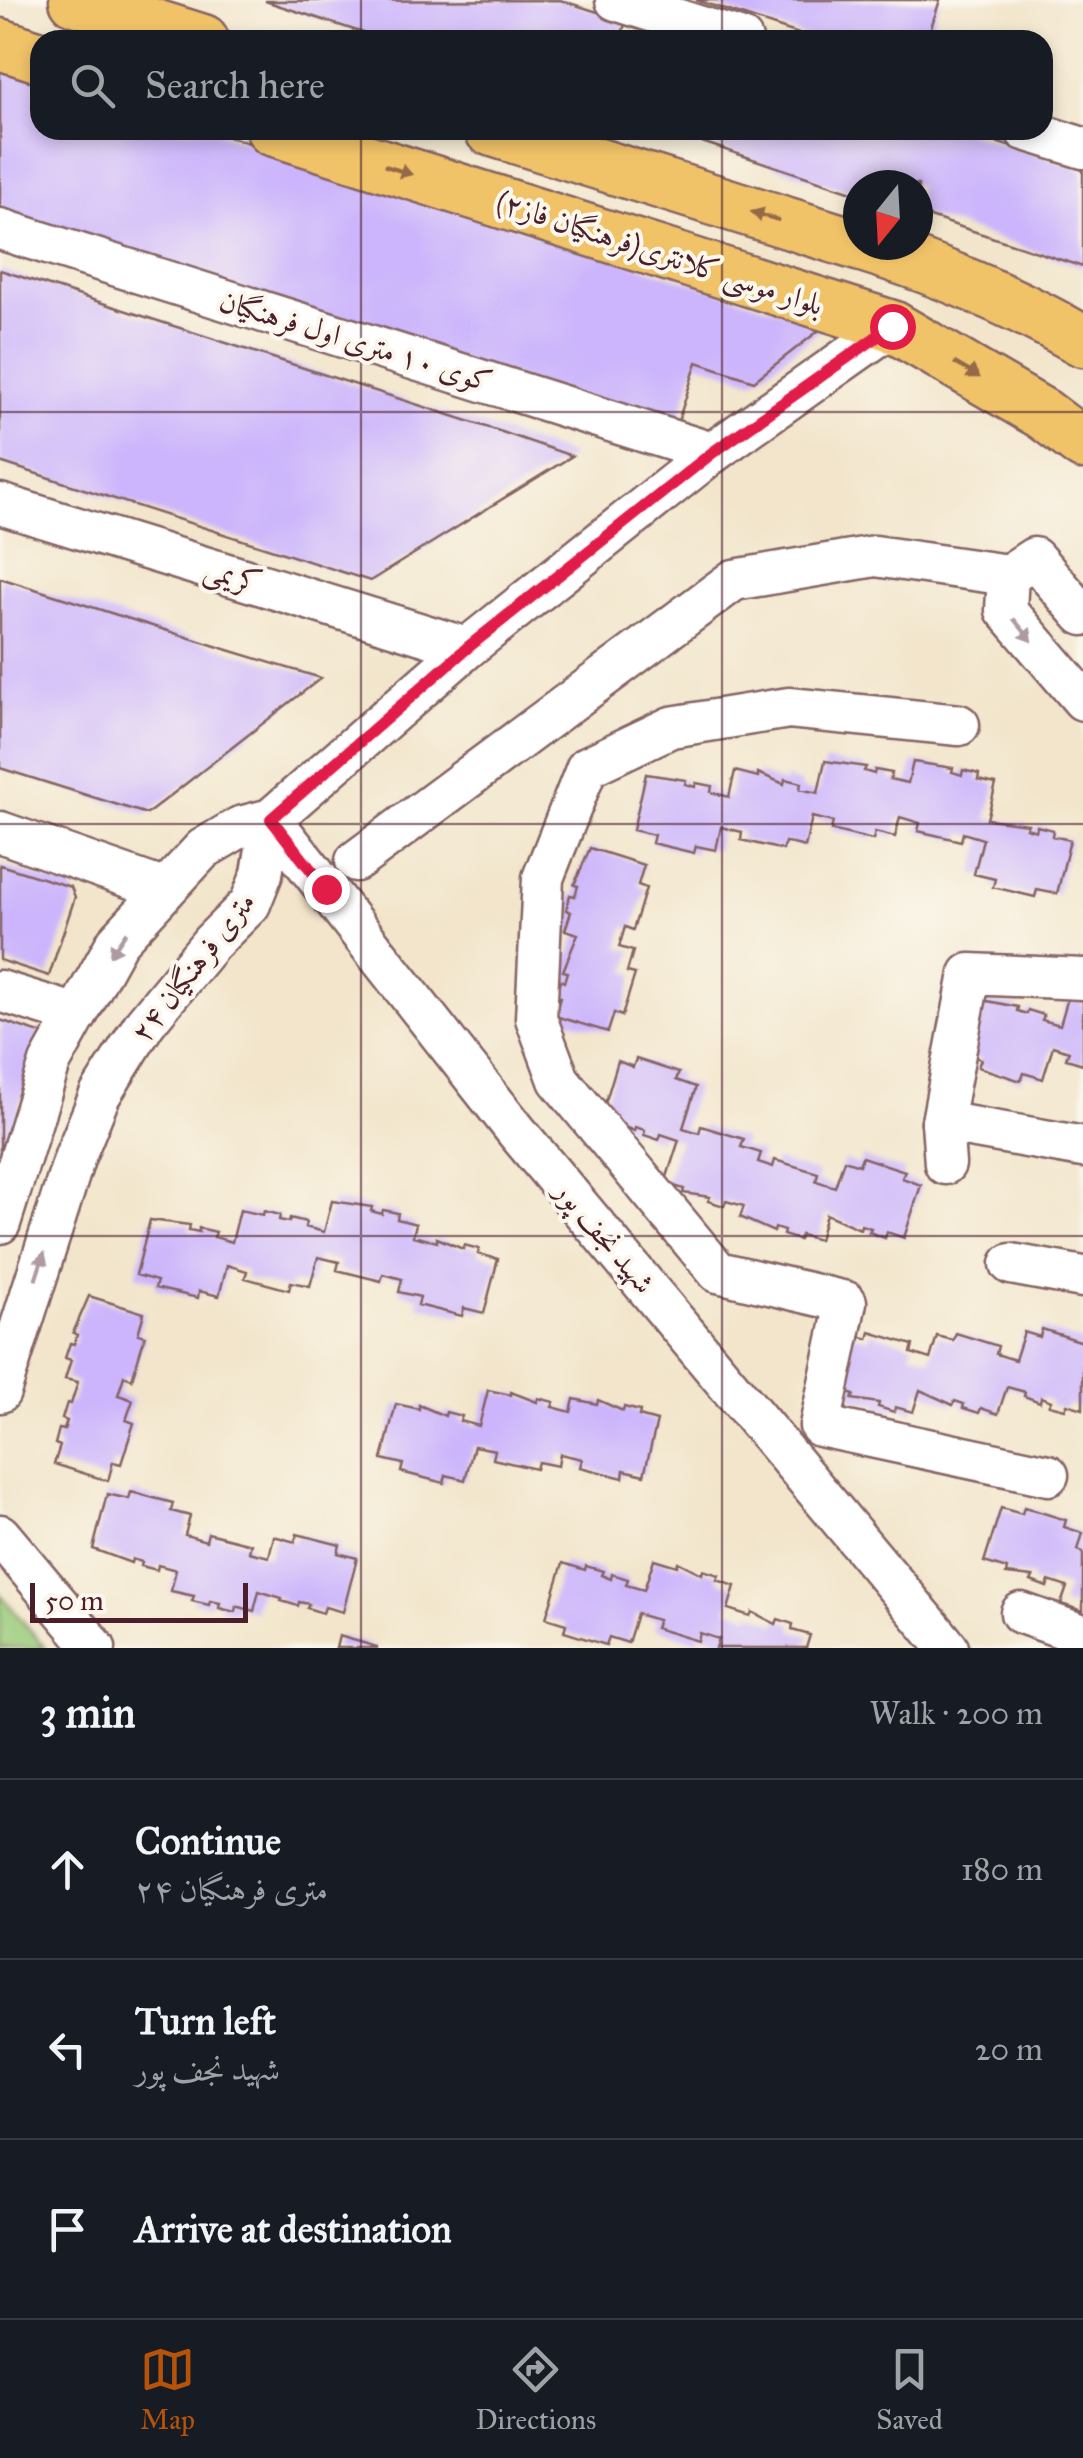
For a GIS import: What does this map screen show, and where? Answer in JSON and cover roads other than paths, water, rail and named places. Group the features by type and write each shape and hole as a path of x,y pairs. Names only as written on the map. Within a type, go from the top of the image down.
{"main road":[{"path":"75,0 170,30"},
{"path":"0,44 30,54"},
{"name":"بلوار موسی کلانتری(فرهنگیان فاز۲)","path":"304,140 892,326 1043,414 1083,444"},
{"path":"522,140 843,240"},
{"path":"908,260 1015,304 1083,341"},
{"path":"892,326 930,318 961,320 1083,367"}],"street":[{"path":"639,3 714,30"},
{"path":"1053,139 1083,148"},
{"name":"کوی ۱۰ متری اول فرهنگیان","path":"0,229 712,453"},
{"path":"0,1223 50,1063 117,942 163,889 203,849 240,827 271,819 467,648 712,453 892,326"},
{"name":"کریمی","path":"0,504 467,648"},
{"path":"356,860 734,580 875,556 1008,576 1034,558 1083,615"},
{"path":"1008,576 1006,610 1083,700"},
{"path":"959,726 789,708 671,726 587,767 543,878 536,1018 559,1080 718,1272 846,1302 820,1426 1048,1475"},
{"path":"553,715 587,767"},
{"name":"۲۴ متری فرهنگیان","path":"0,1392 75,1156 100,1095 146,1023 211,943 250,904 262,874 271,819"},
{"name":"شهید نجف پور","path":"271,819 517,1132 948,1648"},
{"path":"0,832 163,889"},
{"path":"945,1164 942,1122 970,974 1083,980"},
{"path":"0,991 77,1015"},
{"path":"942,1122 1083,1147"},
{"path":"1011,1264 1083,1277"},
{"path":"0,1535 95,1648"},
{"path":"1022,1614 1083,1635"}]}
